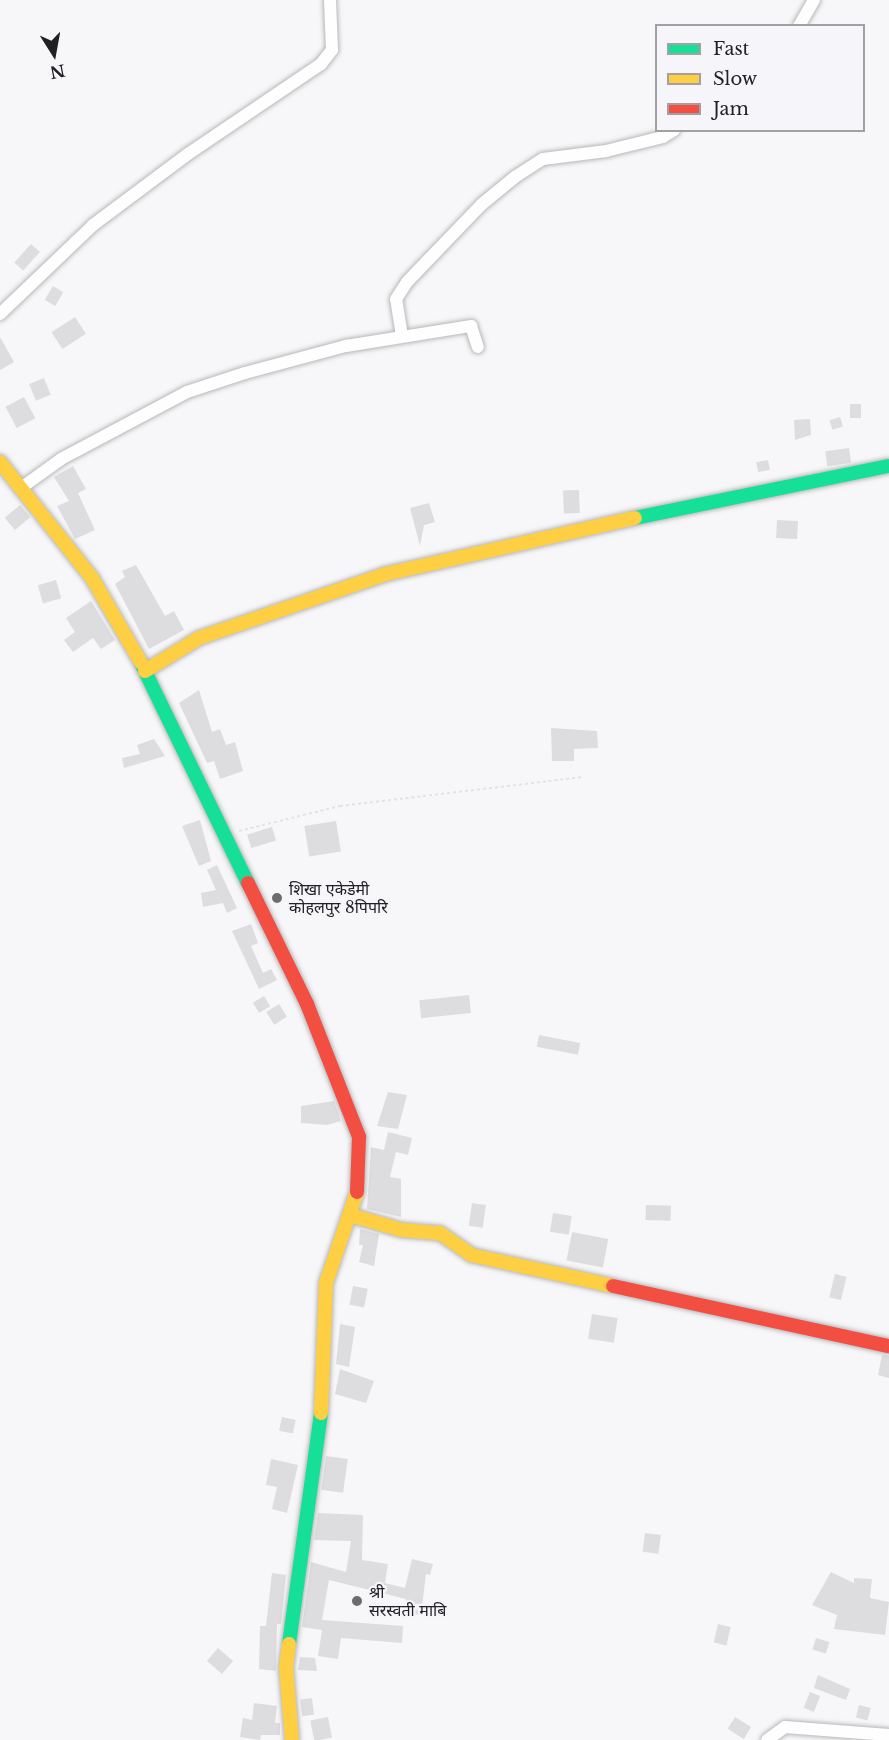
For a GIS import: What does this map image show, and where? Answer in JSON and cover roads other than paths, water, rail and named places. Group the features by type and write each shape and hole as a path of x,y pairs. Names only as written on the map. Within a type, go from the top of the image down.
{"street":[{"path":"0,314 93,225 188,154 321,64 332,50 330,0"},
{"path":"799,24 814,0"},
{"path":"402,336 396,299 407,282 482,204 515,177 543,159 606,151 663,137 671,132"},
{"path":"21,488 61,459 187,392 346,346 402,336 471,326 478,347"},
{"path":"0,462 92,578 145,671 306,1004 359,1137 360,1183 326,1283 324,1392 286,1667 292,1740"},
{"path":"145,671 199,638 386,574 446,559 502,551 564,533 889,466"},
{"path":"350,1215 402,1230 440,1233 471,1255 889,1346"},
{"path":"767,1740 785,1727 889,1735"}],"place":[{"name":"शिखा एकेडेमी कोहलपुर 8पिपरि","path":"277,898"},
{"name":"श्री सरस्वती माबि","path":"357,1601"}]}
